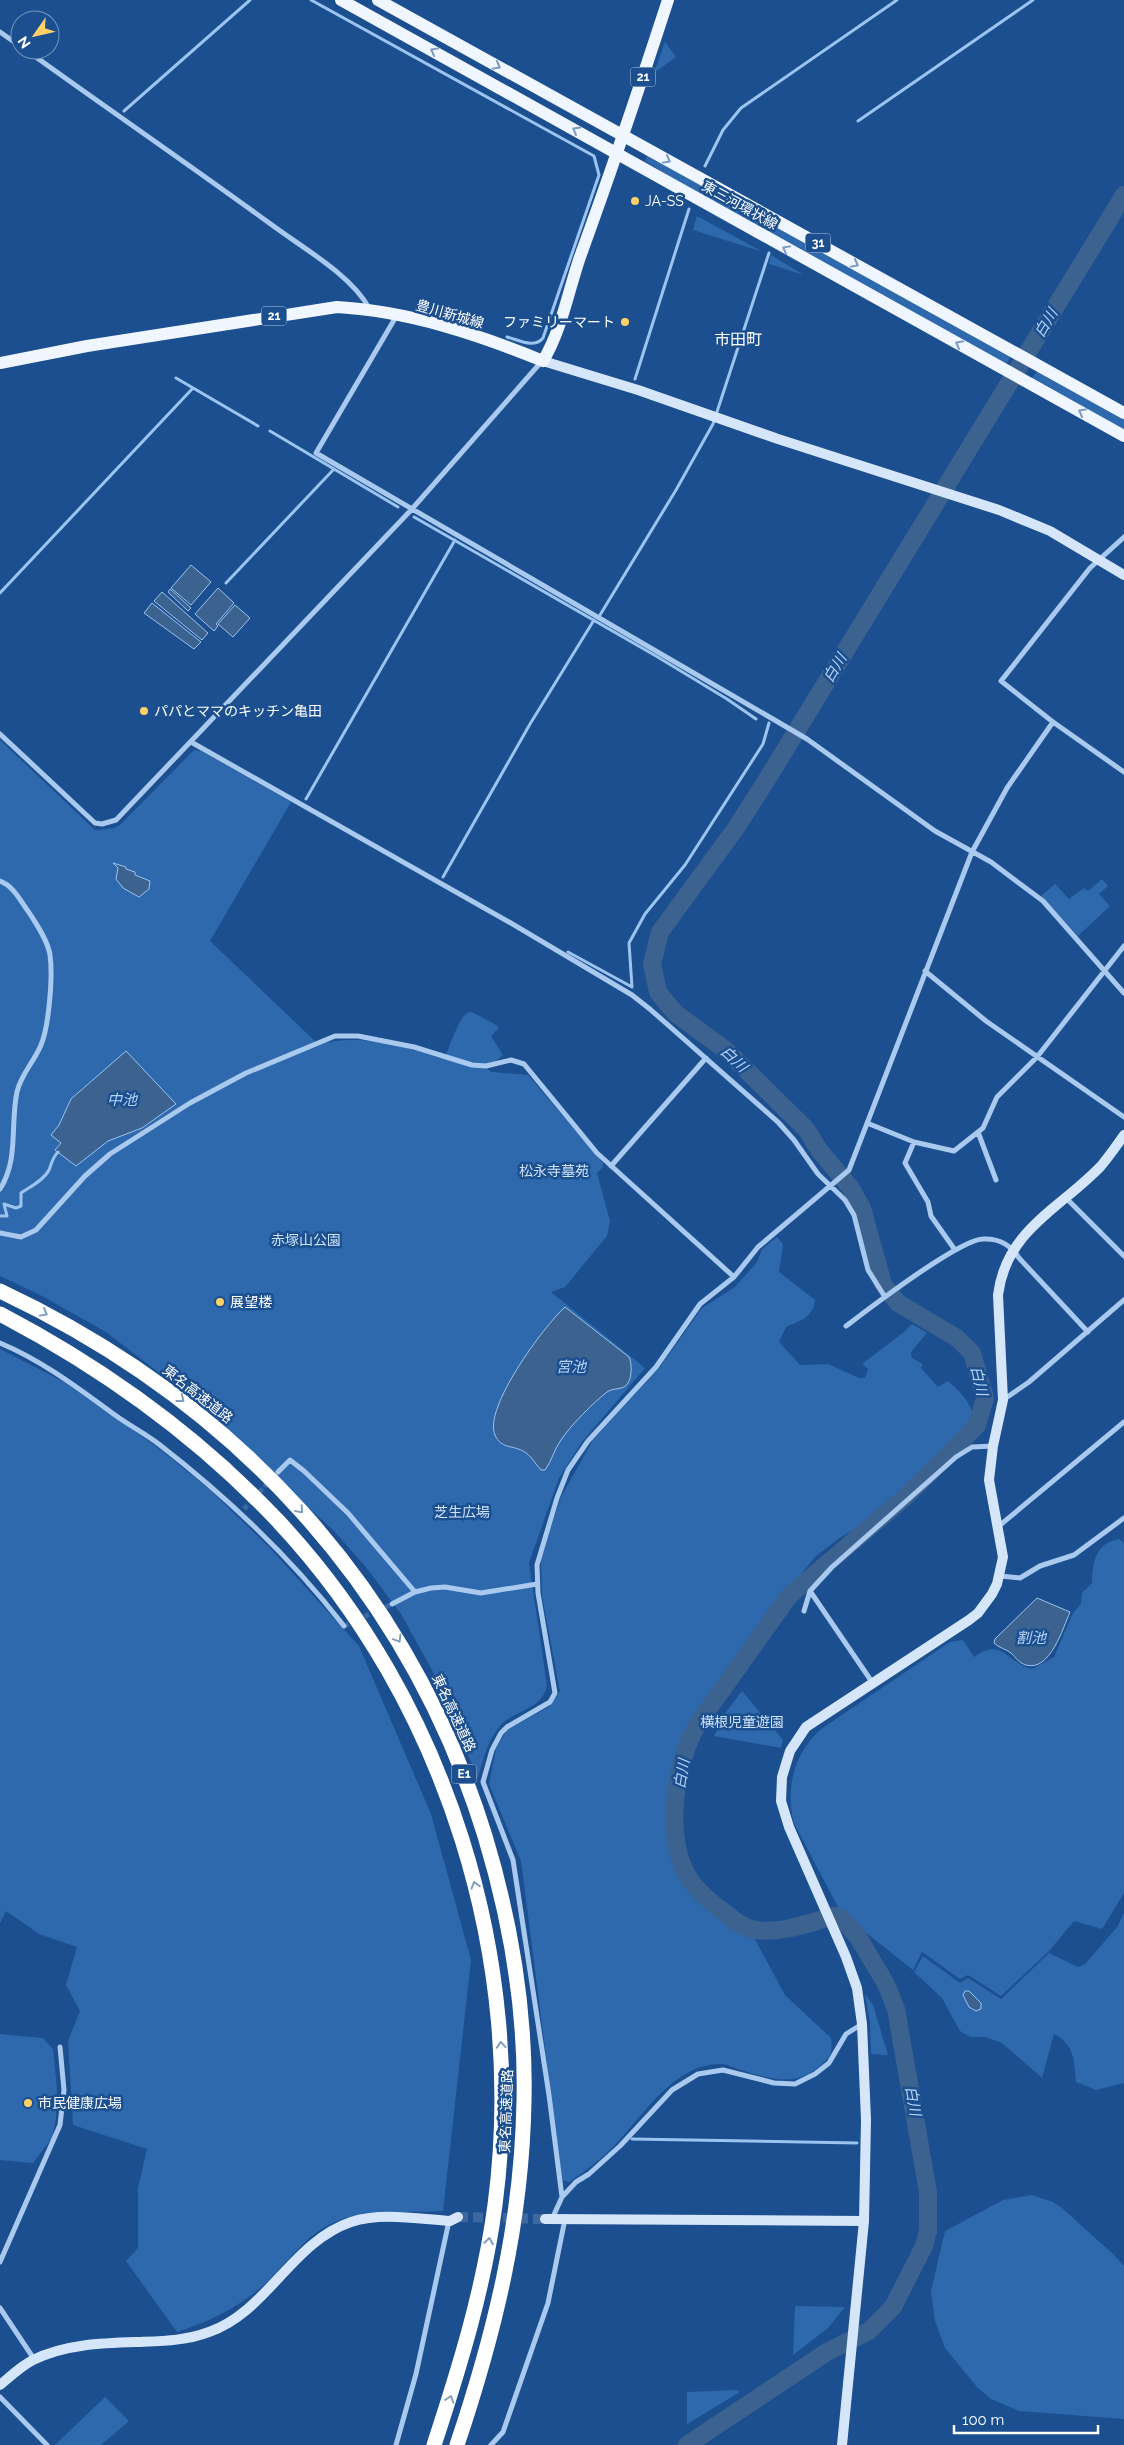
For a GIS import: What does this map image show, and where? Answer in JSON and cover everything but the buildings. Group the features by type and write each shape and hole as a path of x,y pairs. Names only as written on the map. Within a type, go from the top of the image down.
{"highway":[{"name":"東名高速道路","path":"0,1291 79,1332 164,1387 228,1438 282,1490 330,1545 397,1637 442,1723 464,1774 494,1867 514,1958 520,2004 524,2099 517,2203 502,2292 476,2386 457,2445"},
{"name":"東名高速道路","path":"0,1314 76,1358 126,1391 182,1432 236,1480 280,1524 325,1578 381,1659 424,1742 449,1803 481,1907 492,1963 498,2008 502,2097 495,2202 481,2288 468,2342 434,2445"}],"main road":[{"name":"東三河環状線","path":"341,0 1124,436"},
{"name":"東三河環状線","path":"378,0 1124,413"},
{"name":"21","path":"543,360 554,340 579,260 618,155 668,0"},
{"name":"豊川新城線","path":"0,363 283,314 337,307 369,309 443,326 543,360"}],"street":[{"path":"40,60 187,163 317,258 361,294 369,309"},
{"path":"396,315 316,452 786,727 935,831 991,862 1043,901 1124,993"},
{"path":"0,734 95,823 102,824 116,820 412,509 543,360 631,387 932,490 999,510 1042,528 1124,575"},
{"path":"1124,537 1090,568 1001,681 1052,722 1124,772"},
{"path":"562,2197 549,2095 513,1860 483,1782 492,1750 501,1733 507,1727 550,1702 555,1693 537,1584 537,1565 557,1498 568,1470 579,1453 656,1367 700,1304 734,1278 758,1248 850,1170 972,852 1007,788 1052,722"},
{"path":"191,742 415,868 632,995 778,1122 845,1200 854,1214 868,1270 885,1297"},
{"path":"0,881 9,884 33,918 50,954 48,1023 41,1046 21,1078 17,1092 13,1148 9,1171 0,1189"},
{"path":"867,1123 914,1142 954,1151 978,1132 988,1121 997,1097 1037,1057 1124,946"},
{"path":"925,972 986,1021 1124,1117"},
{"path":"0,1233 21,1237 36,1230 85,1176 110,1154 190,1103 246,1074 335,1036 358,1036 414,1047 472,1065 486,1066 517,1061 524,1064 597,1153 734,1278"},
{"path":"611,1166 706,1058"},
{"path":"978,1132 996,1180"},
{"path":"842,2445 864,2220 866,2120 862,2024 857,1988 835,1930 789,1827 781,1800 782,1777 790,1751 806,1727 978,1613 992,1594 1000,1576 1003,1557 999,1526 989,1480 992,1446 1002,1400 998,1296 1004,1265 1013,1248 1100,1166 1124,1135"},
{"path":"914,1142 904,1163 928,1202 931,1216 955,1250"},
{"path":"1065,1197 1124,1256"},
{"path":"846,1326 955,1250 981,1238 1003,1242 1013,1248 1018,1258 1088,1332"},
{"path":"1002,1400 1029,1382 1124,1300"},
{"path":"0,1342 28,1354 158,1444 242,1511 298,1570 344,1626"},
{"path":"999,1526 1124,1422"},
{"path":"804,1611 810,1591 832,1567 956,1457 972,1447 992,1446"},
{"path":"278,1472 290,1460 304,1470 348,1513 415,1592"},
{"path":"1000,1576 1020,1578 1033,1569 1074,1555 1124,1518"},
{"path":"392,1604 415,1592 445,1587 481,1593 537,1584"},
{"path":"810,1591 872,1682"},
{"path":"548,2219 562,2197 576,2182 589,2174 620,2146 644,2122 662,2098 698,2074 729,2071 757,2080 795,2084 815,2074 829,2063 846,2034 862,2024"},
{"path":"0,2262 60,2124 64,2090 60,2047"},
{"path":"0,2385 34,2360 73,2347 108,2342 173,2340 193,2337 224,2326 248,2309 310,2247 330,2232 352,2222 386,2218 454,2219 416,2374 396,2445"},
{"path":"548,2219 864,2220"},
{"path":"491,2445 503,2432 548,2303 565,2219"},
{"path":"0,2308 34,2360"},
{"path":"0,2397 46,2445"}],"green space":[{"path":"665,42 676,57 654,73"},
{"path":"648,153 1011,356 1006,365 736,217 645,161"},
{"path":"697,216 763,252 693,230"},
{"path":"771,255 804,275 769,264"},
{"path":"1038,370 1124,417 1124,431 1031,379"},
{"name":"赤塚山公園","path":"0,740 95,830 114,828 120,825 194,750 201,751 291,802 210,941 318,1044 333,1041 364,1040 409,1048 439,1058 446,1055 463,1017 467,1013 472,1012 498,1026 498,1029 491,1036 503,1055 487,1069 492,1072 528,1075 603,1163 603,1167 597,1173 610,1221 607,1236 565,1287 551,1292 645,1368 582,1442 559,1478 529,1563 547,1685 540,1700 505,1721 499,1727 488,1745 478,1778 432,1670 401,1614 365,1566 333,1530 171,1382 106,1332 40,1295 0,1276"},
{"path":"1102,879 1108,886 1099,894 1110,906 1078,936 1041,896 1055,884 1069,899 1084,888 1088,891"},
{"path":"777,1237 783,1244 779,1272 815,1300 809,1315 786,1327 779,1342 800,1365 828,1364 859,1378 865,1378 868,1369 862,1364 912,1324 927,1333 911,1352 912,1358 923,1364 921,1368 938,1387 948,1381 957,1390 969,1404 973,1421 903,1495 882,1512 838,1539 815,1557 782,1598 749,1650 681,1741 674,1782 674,1842 685,1876 716,1908 733,1921 750,1930 785,1995 831,2038 830,2056 816,2069 798,2078 770,2078 721,2064 702,2067 686,2074 658,2096 606,2153 569,2182 562,2180 521,1861 489,1784 496,1749 506,1731 550,1706 560,1691 542,1596 541,1558 561,1497 593,1440 660,1367 702,1308 735,1287 757,1262 762,1249"},
{"path":"0,1349 64,1382 157,1447 210,1490 269,1547 359,1646 431,1814 471,1960 443,2211 375,2213 349,2217 326,2226 307,2240 256,2292 213,2318 177,2332 126,2261 138,2248 138,2188 147,2149 73,2125 68,2041 80,2011 66,1985 77,1947 39,1934 6,1911 0,1923"},
{"path":"1119,1539 1124,1543 1124,1893 1102,1929 1074,1921 1049,1951 1001,1996 968,1975 960,1979 922,1952 913,1970 841,1913 794,1823 791,1810 791,1784 798,1760 812,1738 821,1729 950,1642 963,1640 974,1657 984,1651 998,1650 1023,1666 1032,1669 1054,1657 1073,1613 1081,1604 1082,1593 1092,1583 1094,1561 1100,1549 1111,1541"},
{"name":"横根児童遊園","path":"742,1691 783,1740 781,1748 714,1736 723,1716"},
{"path":"1124,1913 1124,2083 1096,2090 1076,2082 1074,2060 1070,2048 1061,2038 1054,2034 1042,2078 1002,2043 986,2037 970,2037 960,2031 942,1998 914,1972 923,1956 960,1983 968,1978 1001,1999 1049,1953 1078,1967 1085,1964 1118,1926"},
{"path":"865,1994 873,2005 888,2055 871,2054 870,2023"},
{"name":"市民健康広場","path":"0,2034 43,2038 53,2049 57,2088 56,2119 52,2138 33,2163 0,2160"},
{"path":"1032,2195 1053,2202 1062,2208 1124,2266 1124,2419 1019,2411 991,2399 977,2387 945,2348 935,2321 931,2291 945,2231 1003,2200"},
{"path":"795,2306 845,2307 828,2328 793,2355"},
{"path":"736,2390 740,2392 687,2424 687,2392"},
{"path":"105,2397 129,2421 101,2445 55,2445"}],"water":[{"path":"191,565 211,582 191,605 171,588"},
{"path":"218,588 234,603 216,624 218,626 214,631 195,614"},
{"path":"170,589 191,608 188,611 168,592"},
{"path":"162,592 208,633 202,640 154,601"},
{"path":"152,603 201,642 194,649 144,613"},
{"path":"235,605 250,618 233,637 218,624"},
{"path":"113,863 126,867 126,869 135,872 135,875 150,881 149,889 139,897 123,888 116,879 118,868"},
{"name":"中池","path":"126,1051 176,1104 142,1128 108,1141 76,1166 55,1150 61,1143 51,1135 59,1125 71,1099"},
{"name":"宮池","path":"565,1307 629,1357 631,1374 626,1385 607,1392 576,1421 559,1444 545,1470 541,1470 526,1453 500,1443 495,1435 494,1423 498,1406 518,1368 530,1349"},
{"name":"割池","path":"1037,1598 1070,1612 1049,1656 1042,1662 1026,1665 994,1643 995,1639"},
{"path":"965,1991 969,1991 981,2003 981,2009 976,2011 969,2007 963,1995"}],"waterway":[{"path":"124,111 250,0"},
{"path":"311,0 594,156 599,175 543,338 535,343 531,343 507,337"},
{"path":"705,166 723,130 741,108 897,0"},
{"path":"858,121 1033,0"},
{"name":"白川","path":"687,2445 827,2352 869,2331 893,2307 924,2246 928,2231 928,2192 896,2009 886,1984 858,1937 842,1919 835,1916 786,1929 756,1930 746,1927 733,1919 697,1888 686,1873 676,1838 674,1819 675,1799 683,1759 697,1725 789,1596 904,1498 951,1452 977,1425 985,1398 972,1353 957,1338 898,1303 883,1284 862,1208 850,1187 819,1150 806,1129 727,1051 675,1013 658,992 652,964 660,932 736,828 766,781 1124,195"},
{"path":"635,379 689,209"},
{"path":"600,615 676,490 713,424 769,253"},
{"path":"176,378 258,426"},
{"path":"0,593 193,388"},
{"path":"270,431 398,507"},
{"path":"226,583 334,469"},
{"path":"414,517 656,656 756,719"},
{"path":"306,799 455,540"},
{"path":"443,877 530,724 594,620"},
{"path":"568,952 632,987 629,943 645,914 685,865 763,744 769,723"},
{"path":"0,1216 7,1216 4,1204 16,1208 21,1206 21,1193 44,1177 58,1152"},
{"path":"632,2139 857,2143"}],"tunnel":[{"path":"244,1509 278,1472"},
{"path":"344,1626 392,1604"},
{"path":"458,2217 545,2219"}],"place":[{"name":"JA-SS","path":"635,201"},
{"name":"ファミリーマート","path":"625,322"},
{"name":"パパとママのキッチン亀田","path":"144,711"},
{"name":"展望楼","path":"220,1302"},
{"name":"市民健康広場","path":"28,2103"}],"district":[{"name":"市田町","path":"738,339"}],"park label":[{"name":"松永寺墓苑","path":"554,1171"},
{"name":"芝生広場","path":"462,1512"}]}
